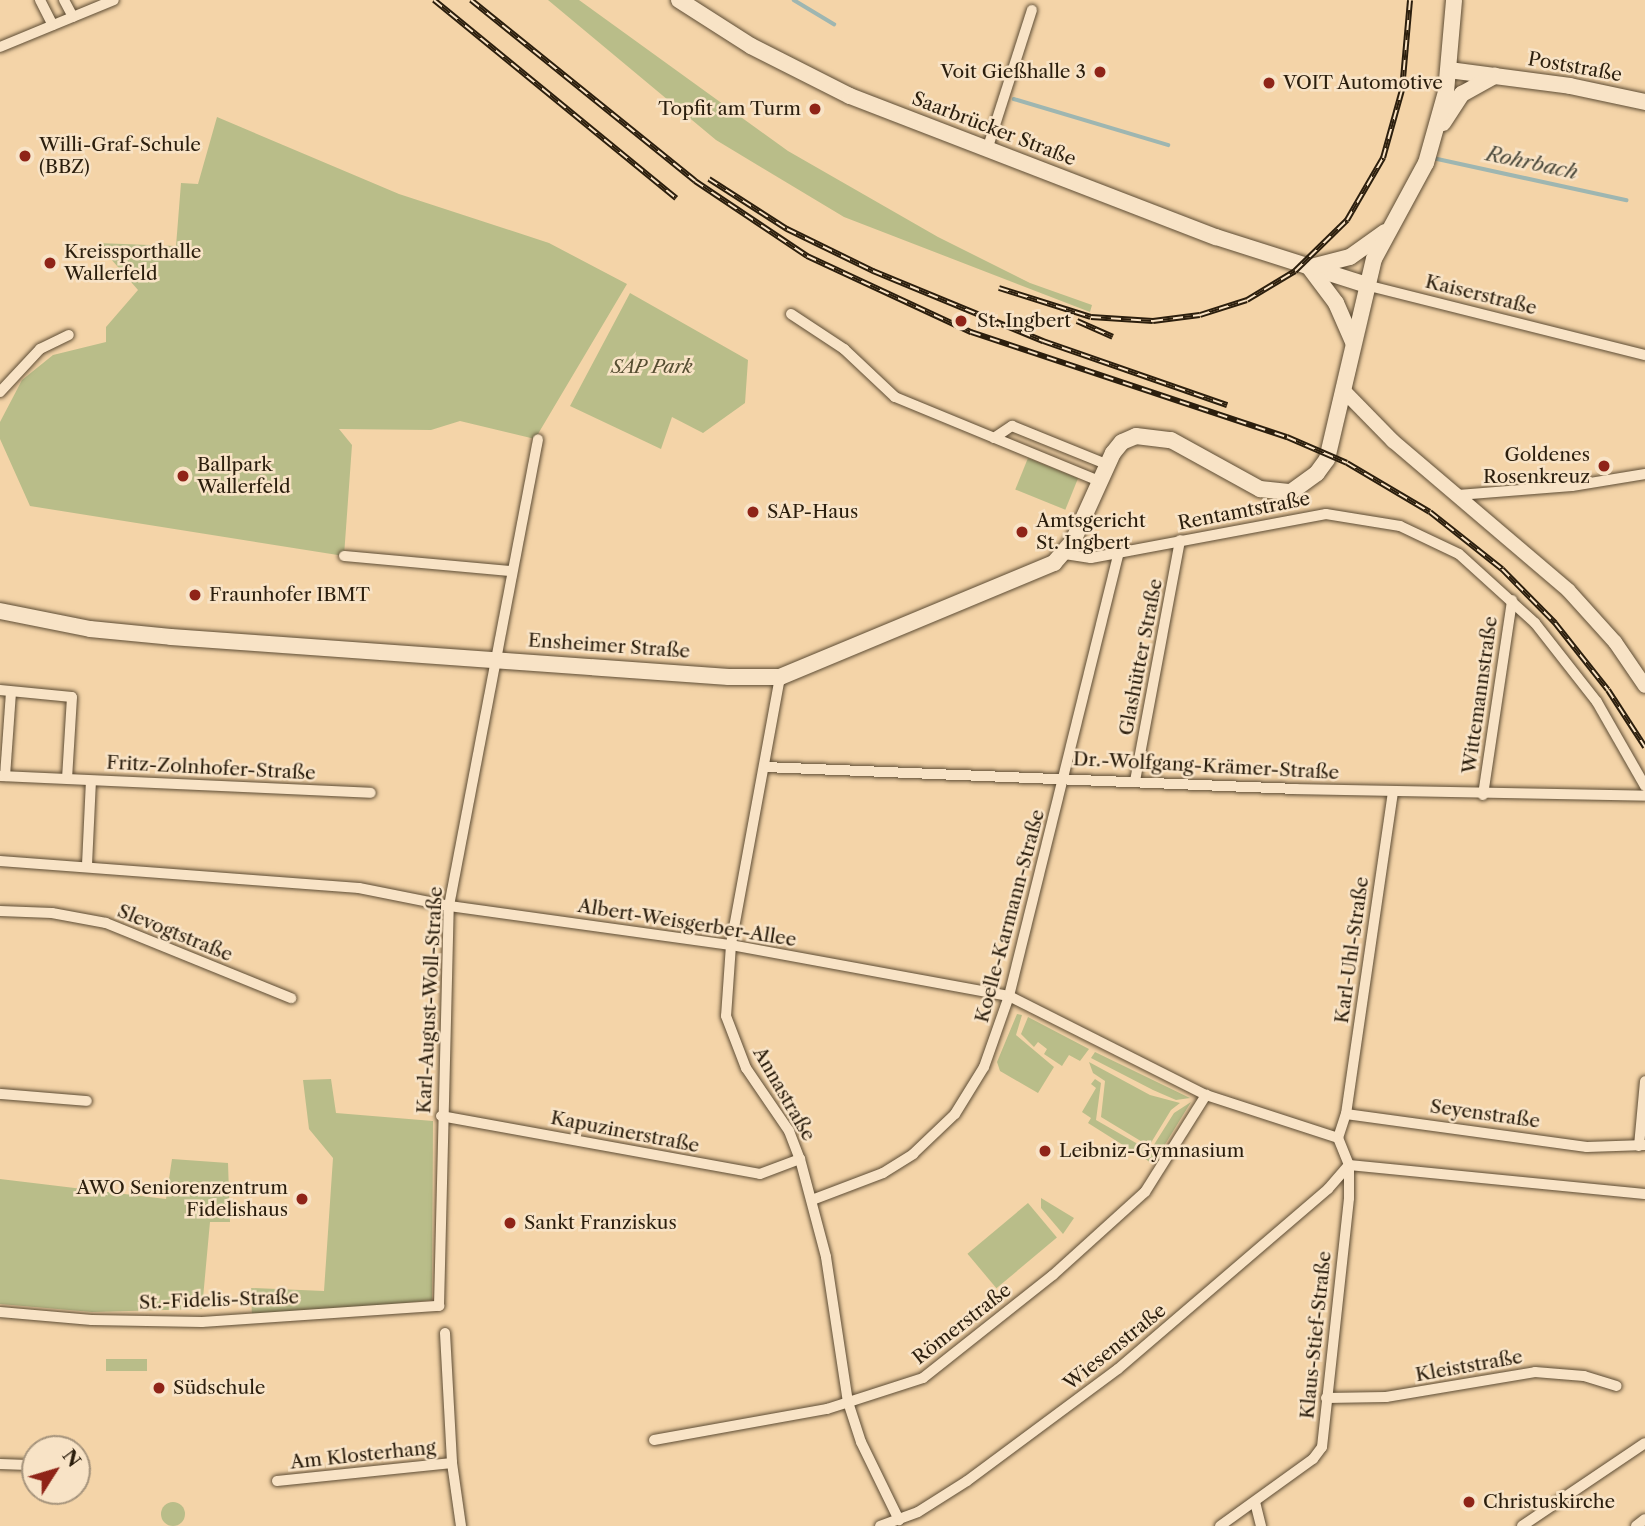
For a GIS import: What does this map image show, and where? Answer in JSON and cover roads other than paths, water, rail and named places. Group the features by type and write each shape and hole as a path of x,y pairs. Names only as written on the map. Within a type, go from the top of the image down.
{"main road":[{"name":"Saarbrücker Straße","path":"679,0 751,46 819,82 987,150 1309,267"},
{"path":"1065,554 1107,464 1122,442 1156,435 1189,448 1260,489 1281,494 1310,480 1327,459 1345,392 1366,285 1389,229 1413,193 1433,139 1449,70 1454,0"},
{"name":"Poststraße","path":"1449,70 1645,102"},
{"path":"1433,139 1462,94 1497,76"},
{"path":"1354,345 1336,303 1309,267 1355,254 1389,229"},
{"name":"Kaiserstraße","path":"1309,267 1366,285"},
{"name":"Ensheimer Straße","path":"0,611 138,634 729,677 779,677 1042,570 1065,554"}],"street":[{"path":"40,0 53,25"},
{"path":"64,0 73,17"},
{"path":"0,47 114,0"},
{"path":"987,150 1032,10"},
{"name":"Kaiserstraße","path":"1366,285 1645,355"},
{"path":"790,314 845,349 895,397 1099,481"},
{"path":"0,392 40,349 69,335"},
{"path":"1345,392 1360,411 1568,590 1615,642 1645,686"},
{"path":"994,438 1012,426 1107,464"},
{"name":"Karl-August-Woll-Straße","path":"439,1306 441,1116 449,906 510,571 538,439"},
{"path":"1458,495 1572,486 1645,474"},
{"name":"Rentamtstraße","path":"1065,554 1091,558 1118,554 1301,516 1326,514 1376,520 1430,538 1459,554 1512,600 1575,670 1645,786"},
{"name":"Glashütter Straße","path":"1135,781 1180,540"},
{"name":"Koelle-Karmann-Straße","path":"812,1200 883,1173 937,1135 984,1067 1010,996 1066,778 1118,554"},
{"path":"344,556 510,571"},
{"name":"Wittemannstraße","path":"1483,795 1512,600"},
{"name":"Annastraße","path":"779,677 731,945 726,1016 746,1068 789,1131 800,1158 835,1307 848,1402 861,1442 899,1520"},
{"path":"67,778 72,696 6,691 2,776 92,780"},
{"name":"Dr.-Wolfgang-Krämer-Straße","path":"765,767 1483,795 1645,796"},
{"name":"Fritz-Zolnhofer-Straße","path":"87,865 92,780 371,793"},
{"name":"Karl-Uhl-Straße","path":"1346,1114 1393,791"},
{"name":"Albert-Weisgerber-Allee","path":"0,861 299,880 449,906 731,945 1010,996 1206,1095 1338,1138"},
{"name":"Slevogtstraße","path":"0,911 52,913 106,923 291,998"},
{"path":"1642,1146 1645,1081"},
{"path":"0,1094 87,1101"},
{"name":"Römerstraße","path":"654,1440 848,1402 923,1378 1104,1231 1145,1192 1206,1095"},
{"path":"1346,1114 1338,1138 1349,1165 1645,1194"},
{"name":"Seyenstraße","path":"1346,1114 1587,1147 1642,1146"},
{"name":"Kapuzinerstraße","path":"441,1116 760,1174 800,1158"},
{"name":"Klaus-Stief-Straße","path":"1220,1526 1255,1502 1322,1447 1349,1165"},
{"name":"Wiesenstraße","path":"880,1526 899,1520 967,1481 1118,1369 1328,1189 1349,1165"},
{"name":"St.-Fidelis-Straße","path":"0,1312 92,1321 202,1322 439,1306"},
{"name":"Am Klosterhang","path":"445,1334 452,1463 461,1526"},
{"name":"Kleiststraße","path":"1326,1398 1386,1397 1535,1372 1584,1376 1616,1386"},
{"path":"1522,1526 1645,1443"},
{"name":"Am Klosterhang","path":"278,1481 452,1463"},
{"path":"0,1464 21,1465"},
{"path":"1255,1502 1261,1526"},
{"path":"1636,1526 1645,1519"}],"waterway":[{"name":"Rohrbach","path":"794,0 834,24"},
{"name":"Rohrbach","path":"1014,99 1168,145"},
{"name":"Rohrbach","path":"1433,158 1626,200"}],"railway":[{"path":"434,0 676,198"},
{"path":"471,0 695,181 807,256 971,332 1287,437 1347,463 1430,512 1502,569 1555,623 1608,690 1645,747"},
{"path":"999,288 1091,317 1153,321 1200,315 1247,300 1295,271 1347,220 1383,158 1402,90 1410,0"},
{"path":"709,179 787,229 873,271 1043,341 1227,405"},
{"path":"1077,321 1113,337"}],"place":[{"name":"Voit Gießhalle 3","path":"1100,72"},
{"name":"VOIT Automotive","path":"1269,83"},
{"name":"Topfit am Turm","path":"815,109"},
{"name":"Willi-Graf-Schule (BBZ)","path":"25,156"},
{"name":"Kreissporthalle Wallerfeld","path":"50,263"},
{"name":"St. Ingbert","path":"961,321"},
{"name":"Goldenes Rosenkreuz","path":"1604,466"},
{"name":"Ballpark Wallerfeld","path":"183,476"},
{"name":"SAP-Haus","path":"753,512"},
{"name":"Amtsgericht St. Ingbert","path":"1022,532"},
{"name":"Fraunhofer IBMT","path":"195,595"},
{"name":"Leibniz-Gymnasium","path":"1045,1151"},
{"name":"AWO Seniorenzentrum Fidelishaus","path":"302,1199"},
{"name":"Sankt Franziskus","path":"510,1223"},
{"name":"Südschule","path":"159,1388"},
{"name":"Christuskirche","path":"1469,1502"}],"park label":[{"name":"SAP Park","path":"652,367"}]}
